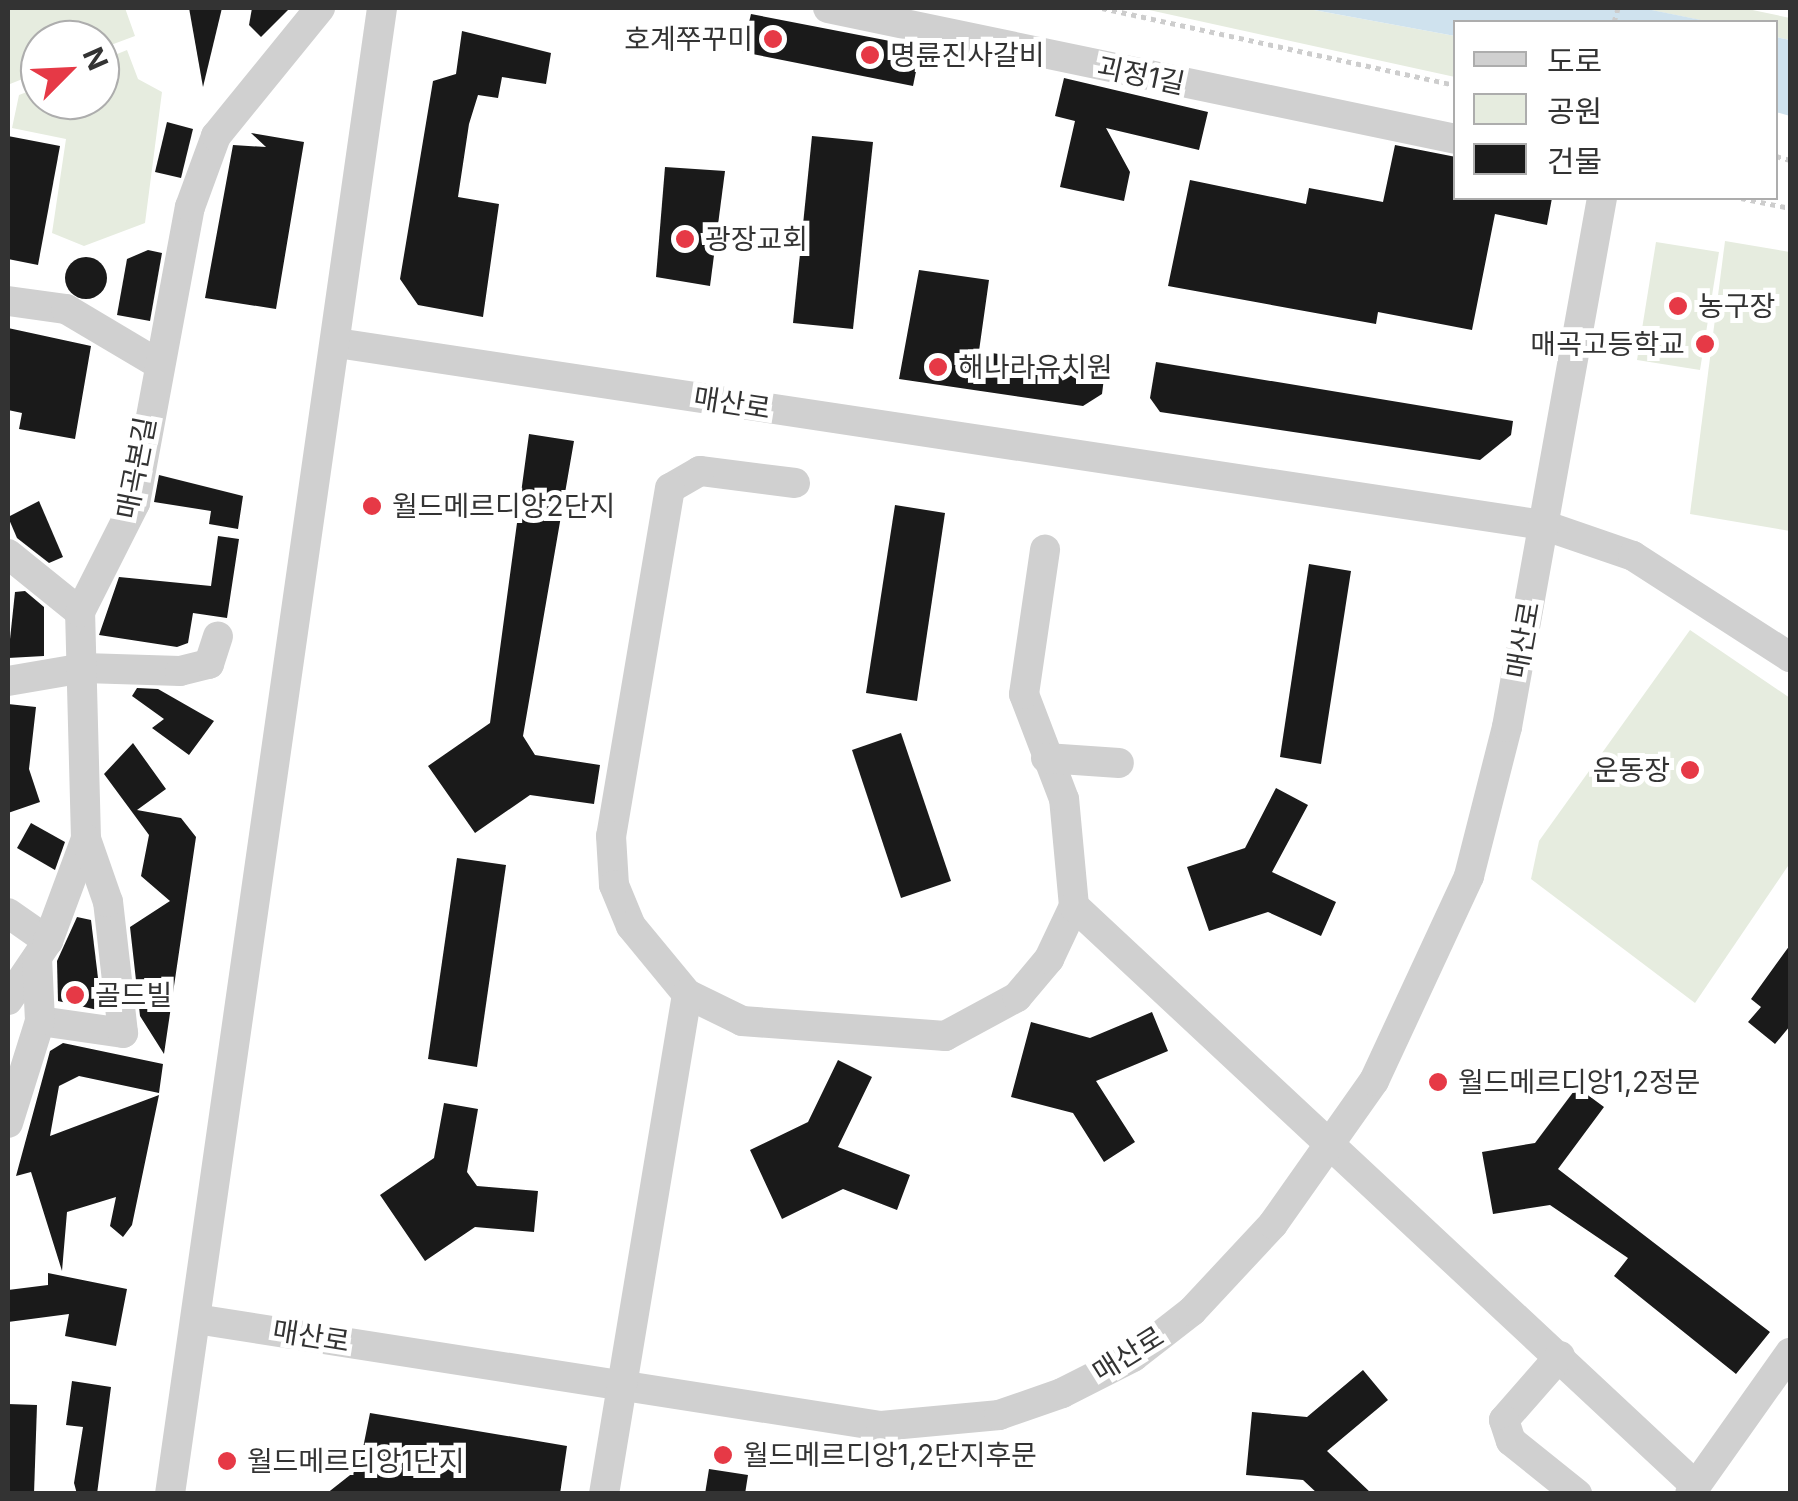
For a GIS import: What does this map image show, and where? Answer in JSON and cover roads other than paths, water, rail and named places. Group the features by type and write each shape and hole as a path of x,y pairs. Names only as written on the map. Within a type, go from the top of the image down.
{"street":[{"name":"매곡본길","path":"80,612 135,503 157,363 216,136 320,8"},
{"path":"170,1494 382,8"},
{"name":"괴정1길","path":"828,8 1453,139"},
{"name":"매산로","path":"196,1318 881,1426 999,1415 1133,1357 1192,1312 1335,1142 1422,990 1470,876 1542,525 1602,200"},
{"path":"8,301 66,310 157,363"},
{"name":"매산로","path":"337,343 1542,525"},
{"path":"794,484 700,471 670,488 658,518 610,836 614,885 631,926 688,994 742,1021 945,1036 1016,997 1049,959 1074,906 1064,799 1024,694 1045,550"},
{"path":"1542,525 1633,556 1790,658"},
{"path":"8,554 80,612 86,839 108,902 123,1032 40,1021"},
{"path":"8,681 84,668 180,671 209,664 218,636"},
{"path":"180,671 207,688"},
{"path":"1046,758 1119,763"},
{"path":"8,1000 42,950 86,839"},
{"path":"1074,906 1335,1142 1560,1356 1693,1490 1790,1353"},
{"path":"12,925 42,950"},
{"path":"8,1123 40,1021 42,950"},
{"path":"604,1494 688,994"},
{"path":"1560,1356 1504,1420 1510,1441 1577,1494"}],"water":[{"path":"1303,8 1642,8 1701,20 1453,20 1453,36"},
{"path":"1778,37 1790,40 1790,116 1778,113"}],"place":[{"name":"호계쭈꾸미","path":"773,39"},
{"name":"명륜진사갈비","path":"870,55"},
{"name":"광장교회","path":"685,239"},
{"name":"농구장","path":"1678,306"},
{"name":"매곡고등학교","path":"1705,344"},
{"name":"해나라유치원","path":"938,367"},
{"name":"월드메르디앙2단지","path":"372,506"},
{"name":"운동장","path":"1690,770"},
{"name":"골드빌","path":"75,995"},
{"name":"월드메르디앙1,2정문","path":"1438,1082"},
{"name":"월드메르디앙1,2단지후문","path":"723,1455"},
{"name":"월드메르디앙1단지","path":"227,1461"}]}
